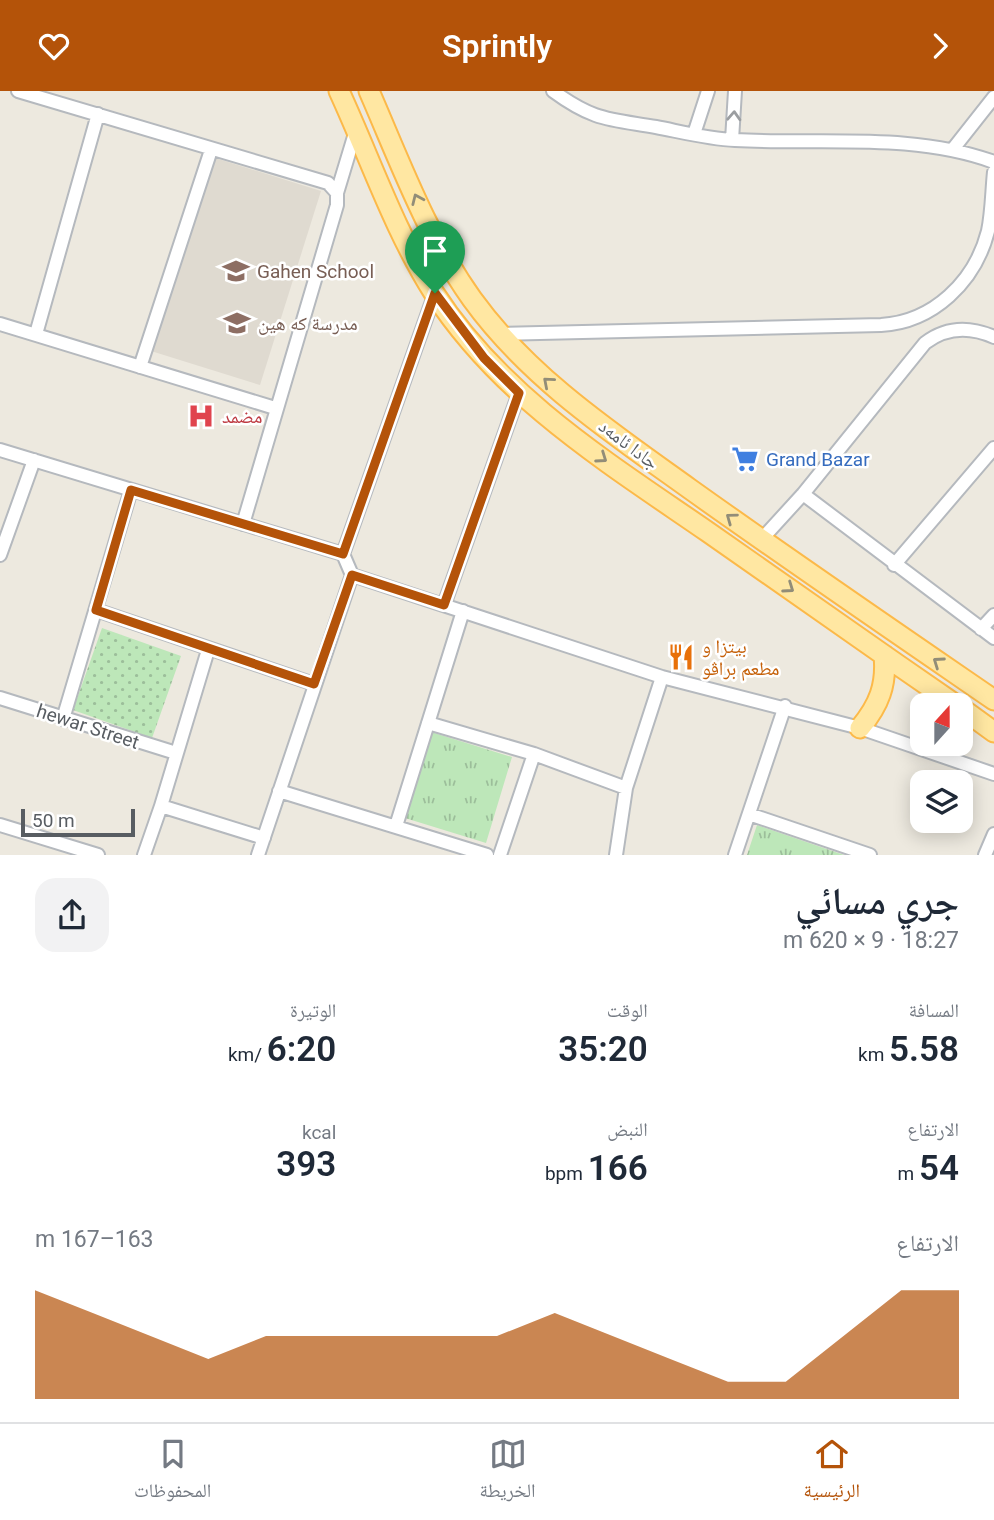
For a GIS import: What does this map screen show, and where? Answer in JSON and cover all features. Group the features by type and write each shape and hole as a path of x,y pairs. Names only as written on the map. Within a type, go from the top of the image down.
{"main road":[{"name":"جادا ئامەد","path":"340,91 394,216 435,293 484,358 519,393 598,456 939,693"},
{"name":"جادا ئامەد","path":"369,91 436,240 467,291 500,334 562,394 761,540 994,700"},
{"path":"860,728 882,693 886,670 884,655"},
{"path":"973,717 994,732"}],"street":[{"path":"18,91 328,183 337,193"},
{"path":"553,91 575,107 606,121 732,140 883,143 953,149 994,162"},
{"path":"694,134 708,91"},
{"path":"732,140 735,91"},
{"path":"953,149 994,97"},
{"path":"36,334 98,114"},
{"path":"243,524 357,129"},
{"path":"140,367 211,149"},
{"path":"500,334 881,325 915,319 946,299 977,262 988,229 994,172"},
{"path":"258,855 352,575 343,554 435,293"},
{"path":"0,324 275,408"},
{"path":"761,540 803,494 925,344 937,334 951,330 974,330 994,337"},
{"path":"444,605 519,393"},
{"path":"894,565 994,448"},
{"path":"0,450 343,554"},
{"path":"0,555 34,460"},
{"path":"63,719 131,490"},
{"path":"803,494 994,638"},
{"path":"352,575 662,677 785,706 860,728 994,774"},
{"path":"96,610 314,684"},
{"path":"396,826 463,611"},
{"path":"981,629 994,615"},
{"path":"144,855 208,650"},
{"path":"616,855 626,788 662,677"},
{"name":"hewar Street","path":"0,698 176,753"},
{"path":"734,855 785,706"},
{"path":"428,723 534,754 626,788"},
{"path":"500,855 534,754"},
{"path":"279,791 488,855"},
{"path":"161,806 264,838"},
{"path":"749,814 865,854"},
{"path":"0,825 98,855"},
{"path":"985,855 994,834"}],"shaded area":[{"name":"Gahen School","path":"212,157 321,191 260,385 151,351"}],"green space":[{"path":"102,628 181,656 152,738 73,710"},
{"path":"431,732 512,757 486,843 405,818"},
{"path":"757,825 844,855 747,855"}],"place":[{"name":"Gahen School","path":"236,271"},
{"name":"مدرسة كه هين","path":"237,323"},
{"name":"مضمد","path":"201,416"},
{"name":"Grand Bazar","path":"745,459"},
{"name":"بيتزا و مطعم براڤو","path":"681,657"}],"route":[{"path":"435,293 484,358 519,393 444,605 352,575 314,684 96,610 131,490 343,554 435,293"}]}
